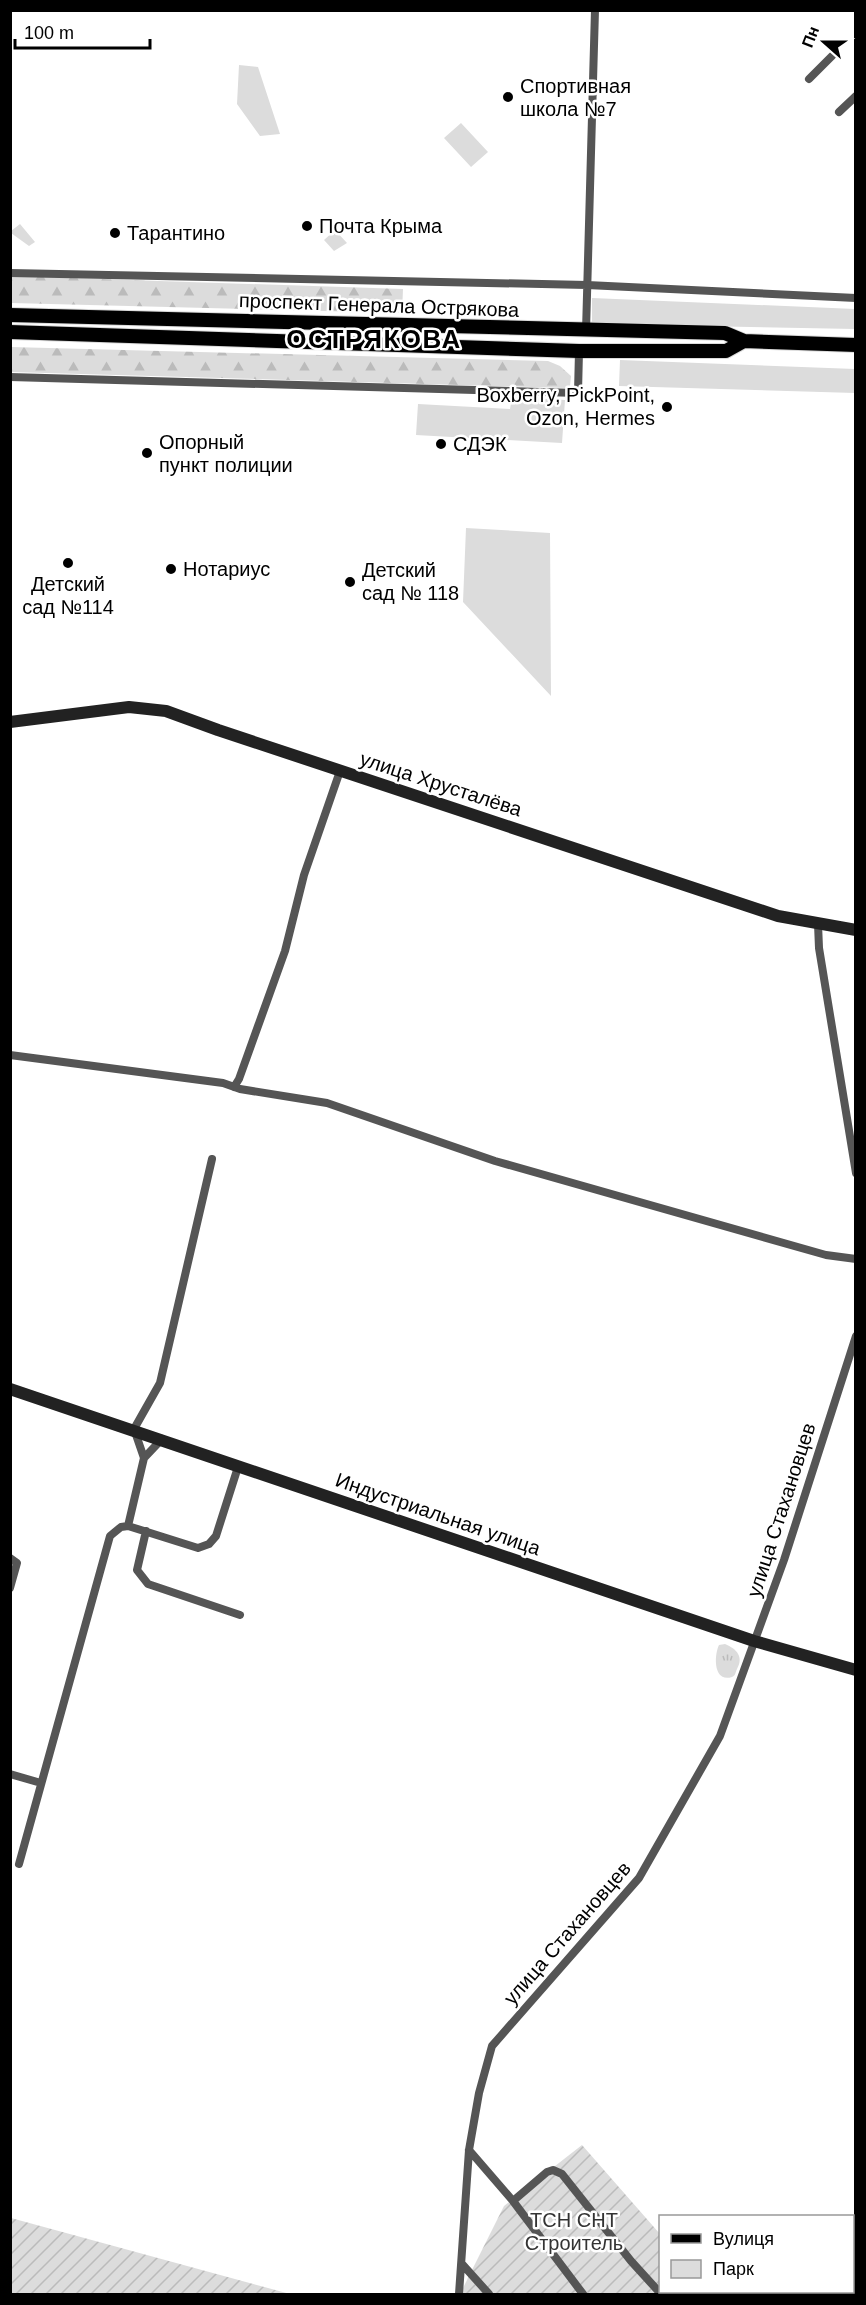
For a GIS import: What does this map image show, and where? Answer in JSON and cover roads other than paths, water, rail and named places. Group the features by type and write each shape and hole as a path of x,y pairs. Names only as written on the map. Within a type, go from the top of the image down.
{"main road":[{"name":"проспект Генерала Острякова","path":"10,315 725,333 744,341 855,345"},
{"name":"проспект Генерала Острякова","path":"10,332 579,351 726,351 744,341"},
{"name":"улица Хрусталёва","path":"10,722 129,707 166,711 767,912 855,930"},
{"name":"Индустриальная улица","path":"10,1389 134,1429 238,1467 754,1641 855,1670"}],"street":[{"path":"586,331 594,10"},
{"path":"809,78 832,56"},
{"path":"838,112 855,96"},
{"path":"10,273 587,285 855,298"},
{"path":"10,377 578,393 579,351"},
{"path":"234,1087 239,1079 285,951 304,875 340,771"},
{"path":"818,924 819,948 855,1173"},
{"path":"10,1055 223,1083 234,1087 327,1103 495,1161 826,1255 855,1259"},
{"path":"144,1458 134,1429 160,1383 212,1159"},
{"name":"улица Стахановцев","path":"459,2295 470,2150 479,2093 492,2046 639,1878 720,1736 784,1560 855,1336"},
{"path":"128,1526 144,1458 162,1439"},
{"path":"19,1864 107,1542 115,1531 128,1526 198,1548 209,1544 216,1536 238,1467"},
{"path":"146,1531 138,1570 148,1584 240,1615"},
{"path":"10,1558 17,1563 10,1588"},
{"path":"10,1774 41,1783"},
{"path":"470,2150 513,2201 583,2295"},
{"path":"513,2201 547,2172 554,2170 562,2174 659,2293"},
{"path":"462,2264 489,2295"}],"place":[{"name":"Спортивная школа №7","path":"508,97"},
{"name":"Почта Крыма","path":"307,226"},
{"name":"Тарантино","path":"115,233"},
{"name":"Boxberry, PickPoint, Ozon, Hermes","path":"667,407"},
{"name":"СДЭК","path":"441,444"},
{"name":"Опорный пункт полиции","path":"147,453"},
{"name":"Детский сад №114","path":"68,563"},
{"name":"Нотариус","path":"171,569"},
{"name":"Детский сад № 118","path":"350,582"}],"district":[{"name":"ОСТРЯКОВА","path":"374,339"}],"park label":[{"name":"ТСН СНТ Строитель","path":"574,2232"}]}
